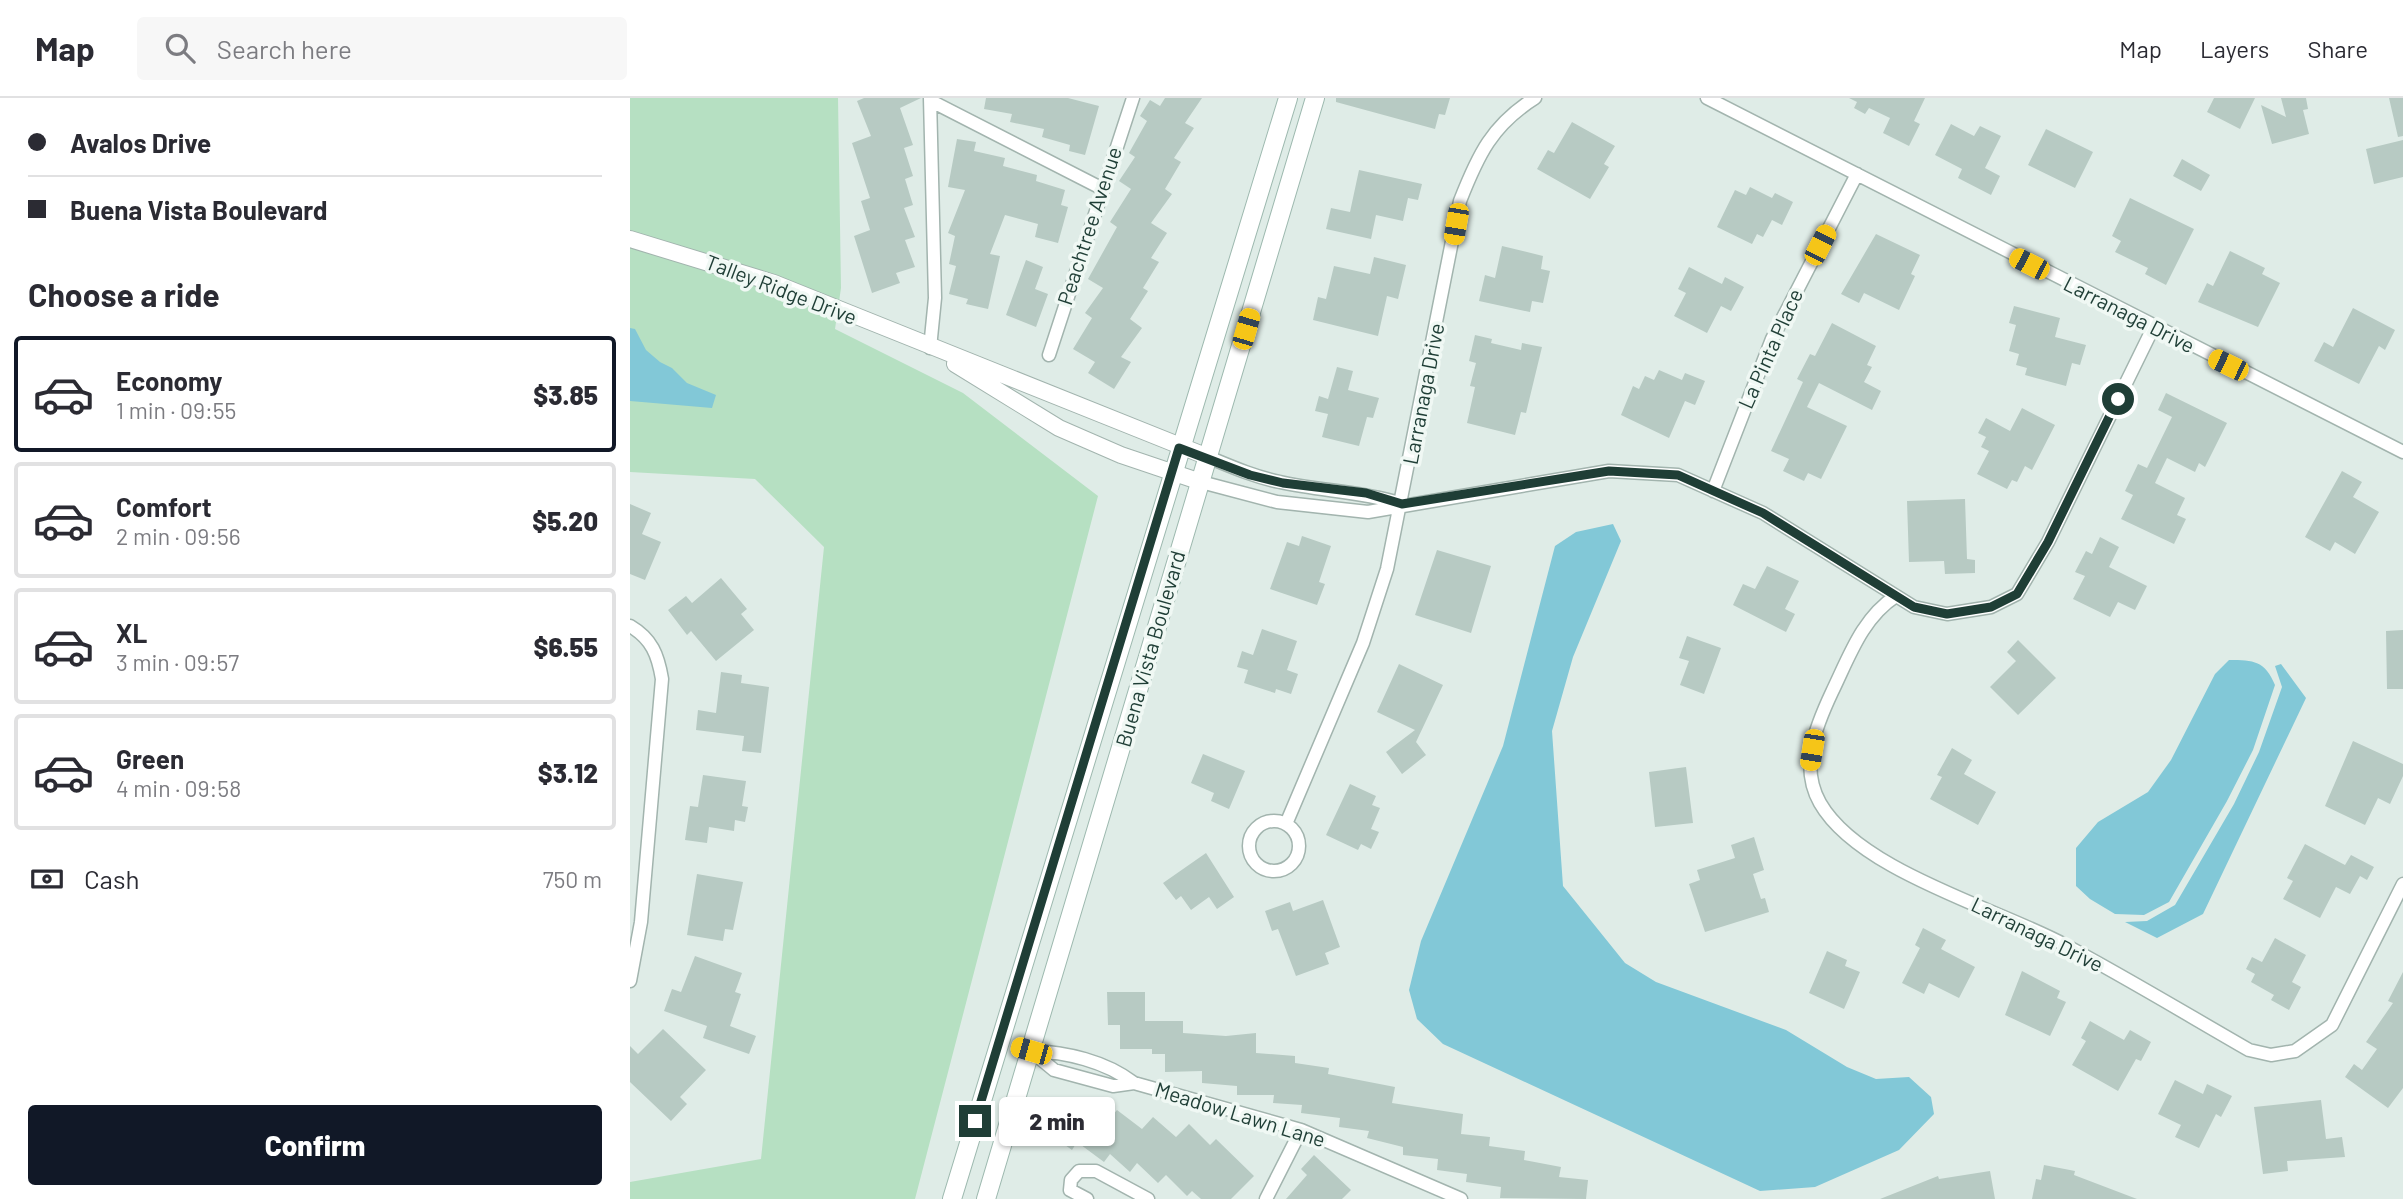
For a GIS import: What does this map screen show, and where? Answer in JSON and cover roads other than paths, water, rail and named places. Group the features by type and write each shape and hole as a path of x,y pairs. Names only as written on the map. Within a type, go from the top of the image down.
{"main road":[{"name":"Buena Vista Boulevard","path":"952,1199 1288,98"},
{"name":"Buena Vista Boulevard","path":"986,1199 1315,98"},
{"path":"999,1042 1031,1051"}],"street":[{"name":"Peachtree Avenue","path":"1049,355 1101,188 1133,98"},
{"name":"Larranaga Drive","path":"1286,824 1363,643 1387,569 1460,201 1484,144 1503,123 1535,98"},
{"name":"Larranaga Drive","path":"1706,98 2153,328 2403,452"},
{"path":"930,348 935,298 930,100 1101,188"},
{"name":"La Pinta Place","path":"1713,491 1772,339 1857,174"},
{"name":"Talley Ridge Drive","path":"630,239 774,283 930,348 1043,390 1179,448 1208,457"},
{"path":"1201,482 1277,502 1368,512 1402,504 1609,471 1678,475 1763,513 1914,607 1947,614 1991,607 2017,594 2048,542 2153,328"},
{"name":"Talley Ridge Drive","path":"930,348 1059,428 1201,482"},
{"path":"1208,457 1250,475 1283,483 1366,493 1402,504"},
{"name":"Larranaga Drive","path":"1896,596 1859,633 1816,727 1809,772 1819,802 1849,837 1917,879 2062,944 2249,1050 2271,1055 2295,1051 2332,1025 2403,884"},
{"path":"630,626 640,632 657,652 662,679 641,922 630,981"},
{"path":"1269,821 1286,824 1297,836 1298,852 1295,860 1290,866 1274,872 1258,866 1249,852 1250,836 1255,829 1269,821"},
{"name":"Meadow Lawn Lane","path":"1031,1051 1054,1070 1113,1086 1134,1083"},
{"name":"Meadow Lawn Lane","path":"1031,1051 1070,1056 1118,1070 1134,1083 1301,1130 1456,1198"},
{"path":"1266,1199 1301,1130"},
{"path":"1087,1199 1070,1190 1071,1180 1079,1171 1096,1171 1148,1199"}],"water":[{"path":"630,328 635,329 646,350 660,362 672,368 687,383 716,395 712,408 630,401"},
{"path":"1613,524 1621,541 1573,657 1552,731 1563,886 1625,963 1656,982 1786,1030 1847,1067 1876,1079 1909,1077 1931,1097 1934,1114 1899,1150 1815,1187 1760,1191 1443,1044 1417,1019 1409,990 1421,941 1503,746 1555,546 1576,532"},
{"path":"2229,660 2258,664 2267,671 2275,685 2253,750 2169,902 2144,915 2115,914 2090,899 2076,886 2076,848 2098,822 2148,792 2171,760 2215,674"},
{"path":"2281,664 2306,698 2203,914 2157,938 2125,922 2147,921 2175,905 2234,804 2259,752 2282,687 2275,666"}]}
